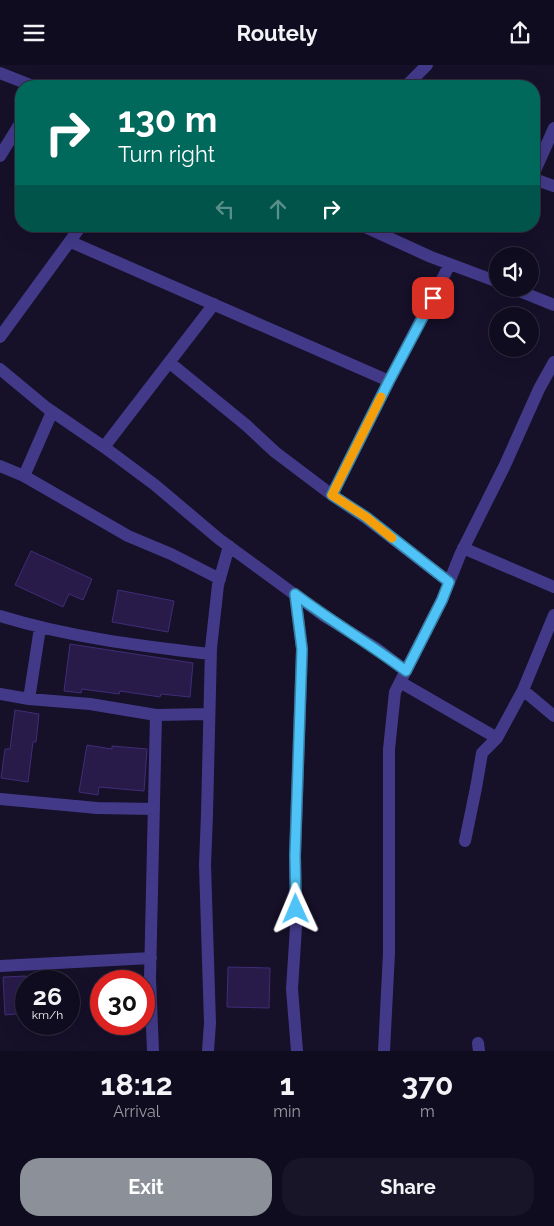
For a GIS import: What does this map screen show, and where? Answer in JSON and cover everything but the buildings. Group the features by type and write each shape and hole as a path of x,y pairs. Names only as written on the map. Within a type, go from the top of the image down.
{"street":[{"path":"412,80 427,65"},
{"path":"0,73 18,80"},
{"path":"540,160 554,128"},
{"path":"0,156 15,132"},
{"path":"540,181 554,186"},
{"path":"0,337 77,232"},
{"path":"376,232 489,279"},
{"path":"71,242 389,381"},
{"path":"332,495 450,264"},
{"path":"534,297 554,305"},
{"path":"104,447 214,304"},
{"path":"384,1051 389,953 389,749 395,692 442,600 463,548 505,465 539,389 554,362"},
{"path":"170,363 246,425 275,452 332,495 366,517 449,582"},
{"path":"0,369 52,413 104,447 155,485 229,546 324,616 376,648 403,676 497,739"},
{"path":"24,476 52,413"},
{"path":"0,466 24,476 128,536 220,579"},
{"path":"208,1051 210,1023 204,865 207,814 210,654 220,579 229,546"},
{"path":"463,548 554,587"},
{"path":"295,594 302,649 295,856 296,927 292,989 297,1051"},
{"path":"465,841 482,753 497,739 523,690 554,615"},
{"path":"0,616 40,628 153,648 210,654"},
{"path":"29,699 40,628"},
{"path":"523,690 554,716"},
{"path":"0,694 29,699 90,704 156,715 209,714"},
{"path":"153,1051 151,958 156,715"},
{"path":"0,799 97,808 154,809"},
{"path":"0,966 151,958"}],"slow traffic":[{"path":"381,397 332,495 366,517 392,538"}],"route":[{"path":"296,909 295,856 302,649 295,594 324,616 376,648 406,671 442,600 449,582 366,517 332,495 433,298"}]}
